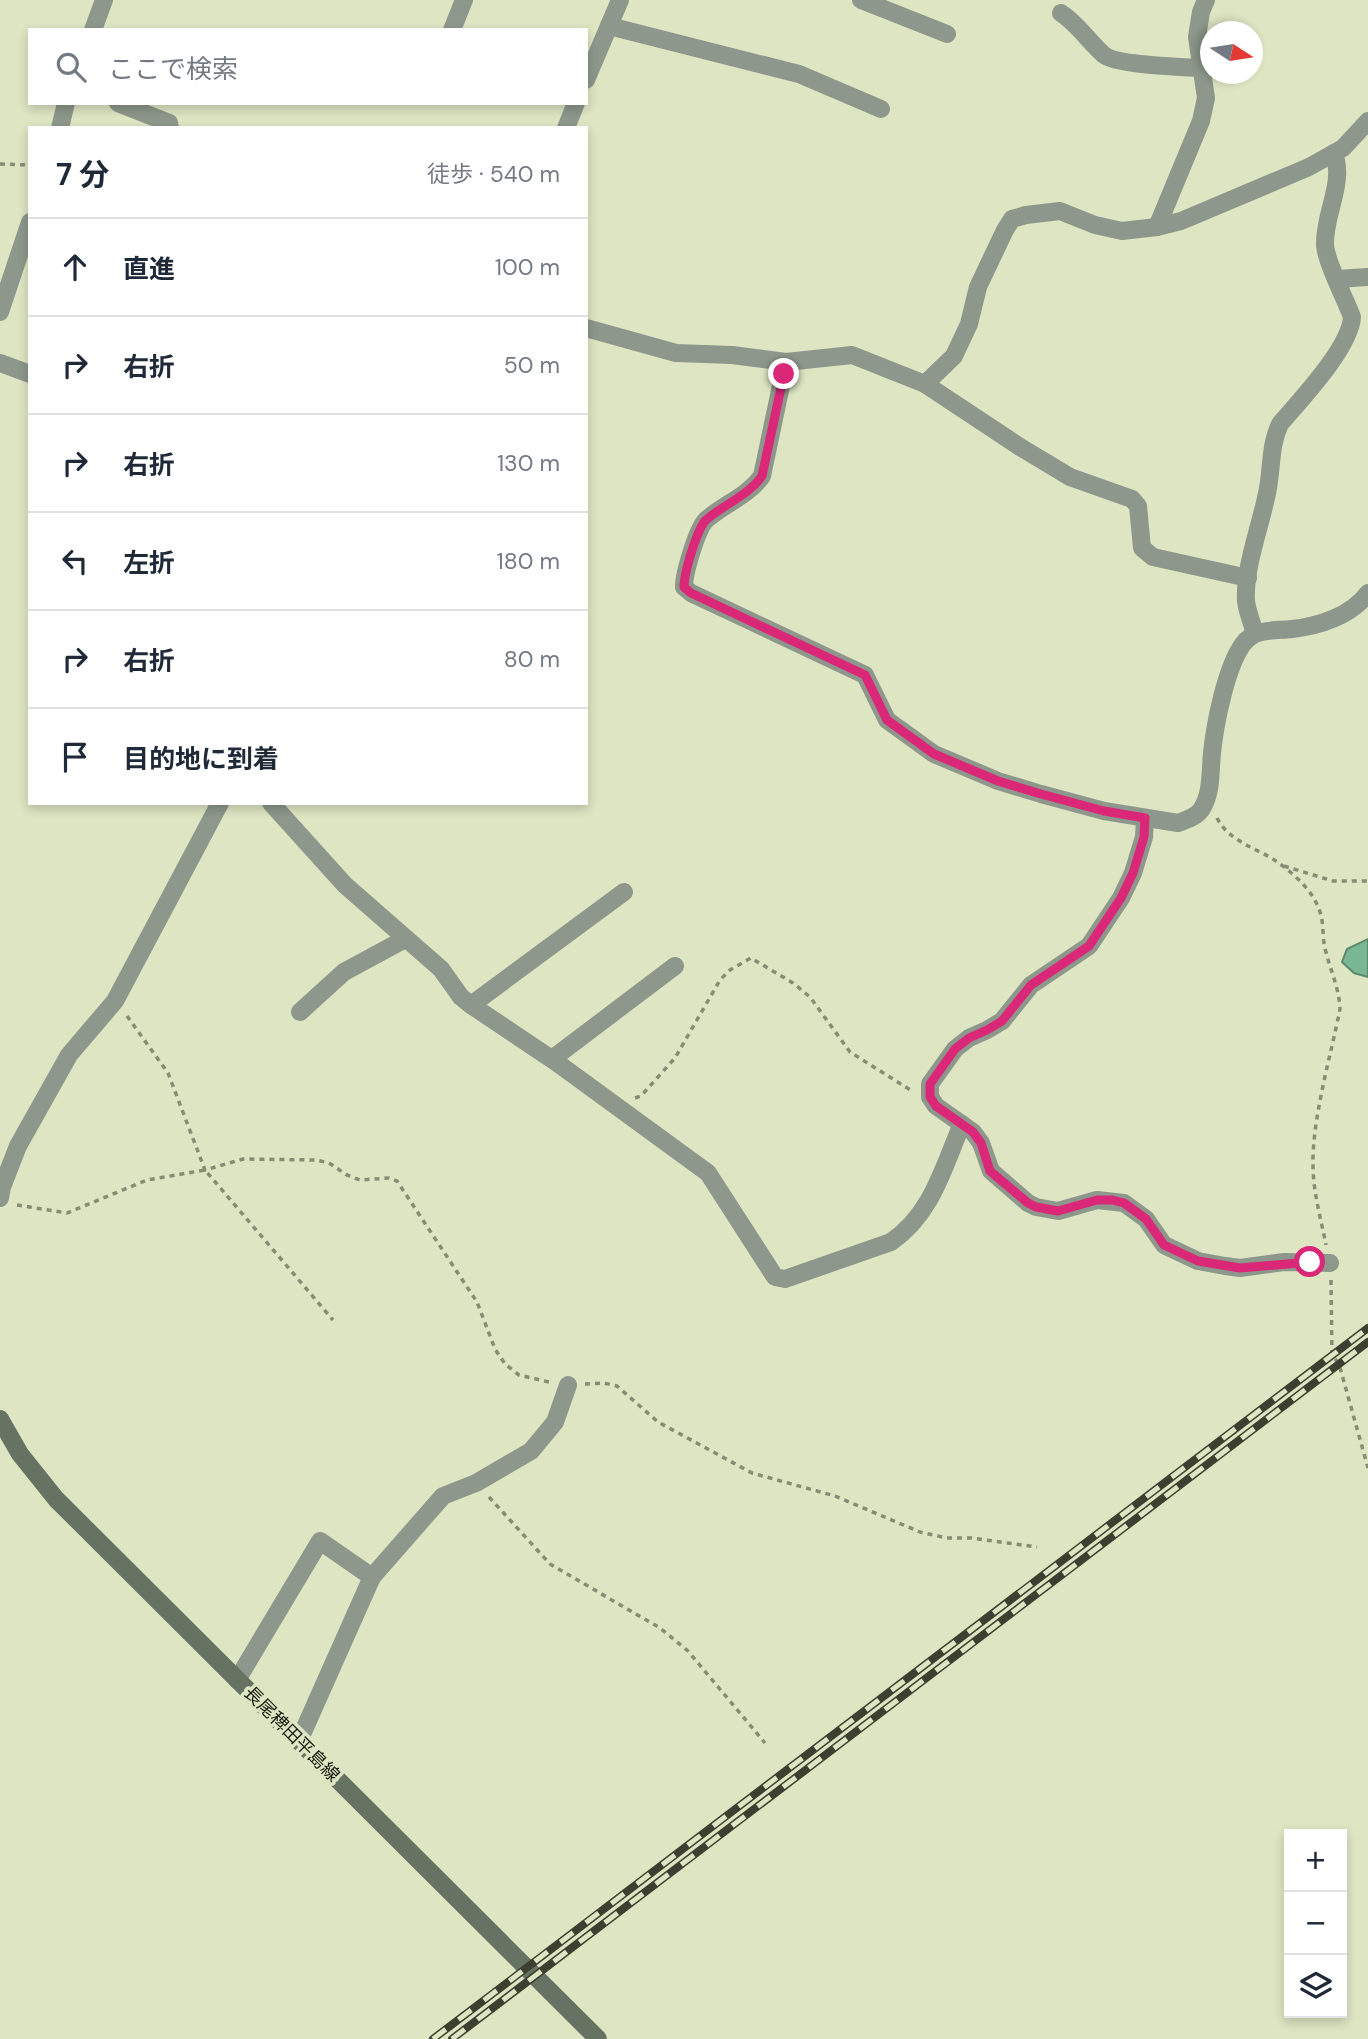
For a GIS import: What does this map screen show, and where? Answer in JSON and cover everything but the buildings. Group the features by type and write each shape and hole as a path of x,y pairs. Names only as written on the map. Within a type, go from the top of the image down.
{"main road":[{"name":"長尾稗田平島線","path":"0,1419 20,1454 57,1499 598,2039"}],"street":[{"path":"94,28 104,0"},
{"path":"453,28 464,0"},
{"path":"588,75 620,0"},
{"path":"861,0 947,34"},
{"path":"1200,56 1197,37 1206,0"},
{"path":"1061,13 1107,57 1200,68"},
{"path":"609,26 799,74 881,109"},
{"path":"1157,228 1201,121 1206,98 1204,84"},
{"path":"60,126 66,105"},
{"path":"123,105 169,123 170,126"},
{"path":"567,126 575,105"},
{"path":"925,384 954,356 969,324 978,287 1012,219 1060,211 1095,225 1122,230 1157,228 1181,221 1309,167 1343,148 1368,121"},
{"path":"1255,633 1246,603 1248,578 1268,490 1270,456 1275,435 1280,424 1343,345 1349,334 1352,317 1325,244 1338,180 1338,165 1334,153"},
{"path":"0,313 28,228"},
{"path":"1337,279 1368,277"},
{"path":"588,329 676,353 732,355 786,362 852,355 925,384 1070,477 1132,499 1138,506 1142,548 1153,557 1248,578"},
{"path":"786,362 762,476 752,488 703,523 686,567 684,587 691,593 865,675 887,720 934,754 998,781 1104,811 1145,818 1178,823 1200,812 1209,793 1213,748 1229,670 1243,643 1255,633 1295,629 1348,613 1368,593"},
{"path":"0,363 28,373"},
{"path":"4,1202 2,1187 19,1146 69,1055 115,1000 219,805"},
{"path":"273,805 345,885 441,969 461,997 552,1059 708,1173 775,1277 785,1279 891,1242 904,1233 926,1207 962,1124"},
{"path":"1145,818 1144,837 1133,873 1121,898 1089,946 1031,985 1002,1021 969,1038 955,1049 930,1084 930,1097 936,1106 973,1132 981,1143 990,1171 1036,1207 1058,1211 1097,1200 1124,1203 1146,1219 1164,1245 1198,1261 1240,1268 1284,1262 1330,1263"},
{"path":"471,1005 624,892"},
{"path":"300,1012 344,972 405,939"},
{"path":"552,1059 675,966"},
{"path":"299,1741 372,1577 443,1496 476,1483 531,1451 555,1422 568,1385"},
{"path":"237,1680 320,1541 372,1577"}],"path":[{"path":"0,164 28,165"},
{"path":"1209,793 1222,827 1241,842 1282,866 1302,883 1321,914 1324,947 1339,992 1340,1009 1312,1162 1314,1186 1330,1263 1332,1355 1339,1364 1368,1468"},
{"path":"1282,866 1333,881 1368,881"},
{"path":"615,1105 641,1096 660,1076 675,1058 720,980 730,970 751,958 793,983 810,997 850,1052 920,1096 930,1097"},
{"path":"115,1000 168,1073 205,1170 333,1320"},
{"path":"4,1202 67,1213 147,1180 205,1170 243,1159 316,1160 329,1163 360,1180 389,1178 397,1181 477,1302 495,1349 505,1364 519,1375 568,1385 604,1383 617,1386 658,1422 752,1473 835,1496 920,1532 947,1538 971,1538 1037,1547"},
{"path":"476,1483 550,1564 660,1628 688,1651 765,1743"}],"shaded area":[{"path":"1368,939 1368,977 1354,973 1342,962 1347,949"}],"railway":[{"path":"433,2039 1368,1328"},
{"path":"452,2039 1368,1342"}],"route":[{"path":"784,374 762,476 752,488 703,523 686,567 684,587 691,593 865,675 887,720 934,754 998,781 1104,811 1145,818 1144,837 1133,873 1121,898 1089,946 1031,985 1002,1021 969,1038 955,1049 930,1084 930,1097 936,1106 973,1132 981,1143 990,1171 1036,1207 1058,1211 1097,1200 1112,1200 1124,1203 1146,1219 1164,1245 1198,1261 1240,1268 1284,1262 1310,1262"}]}
